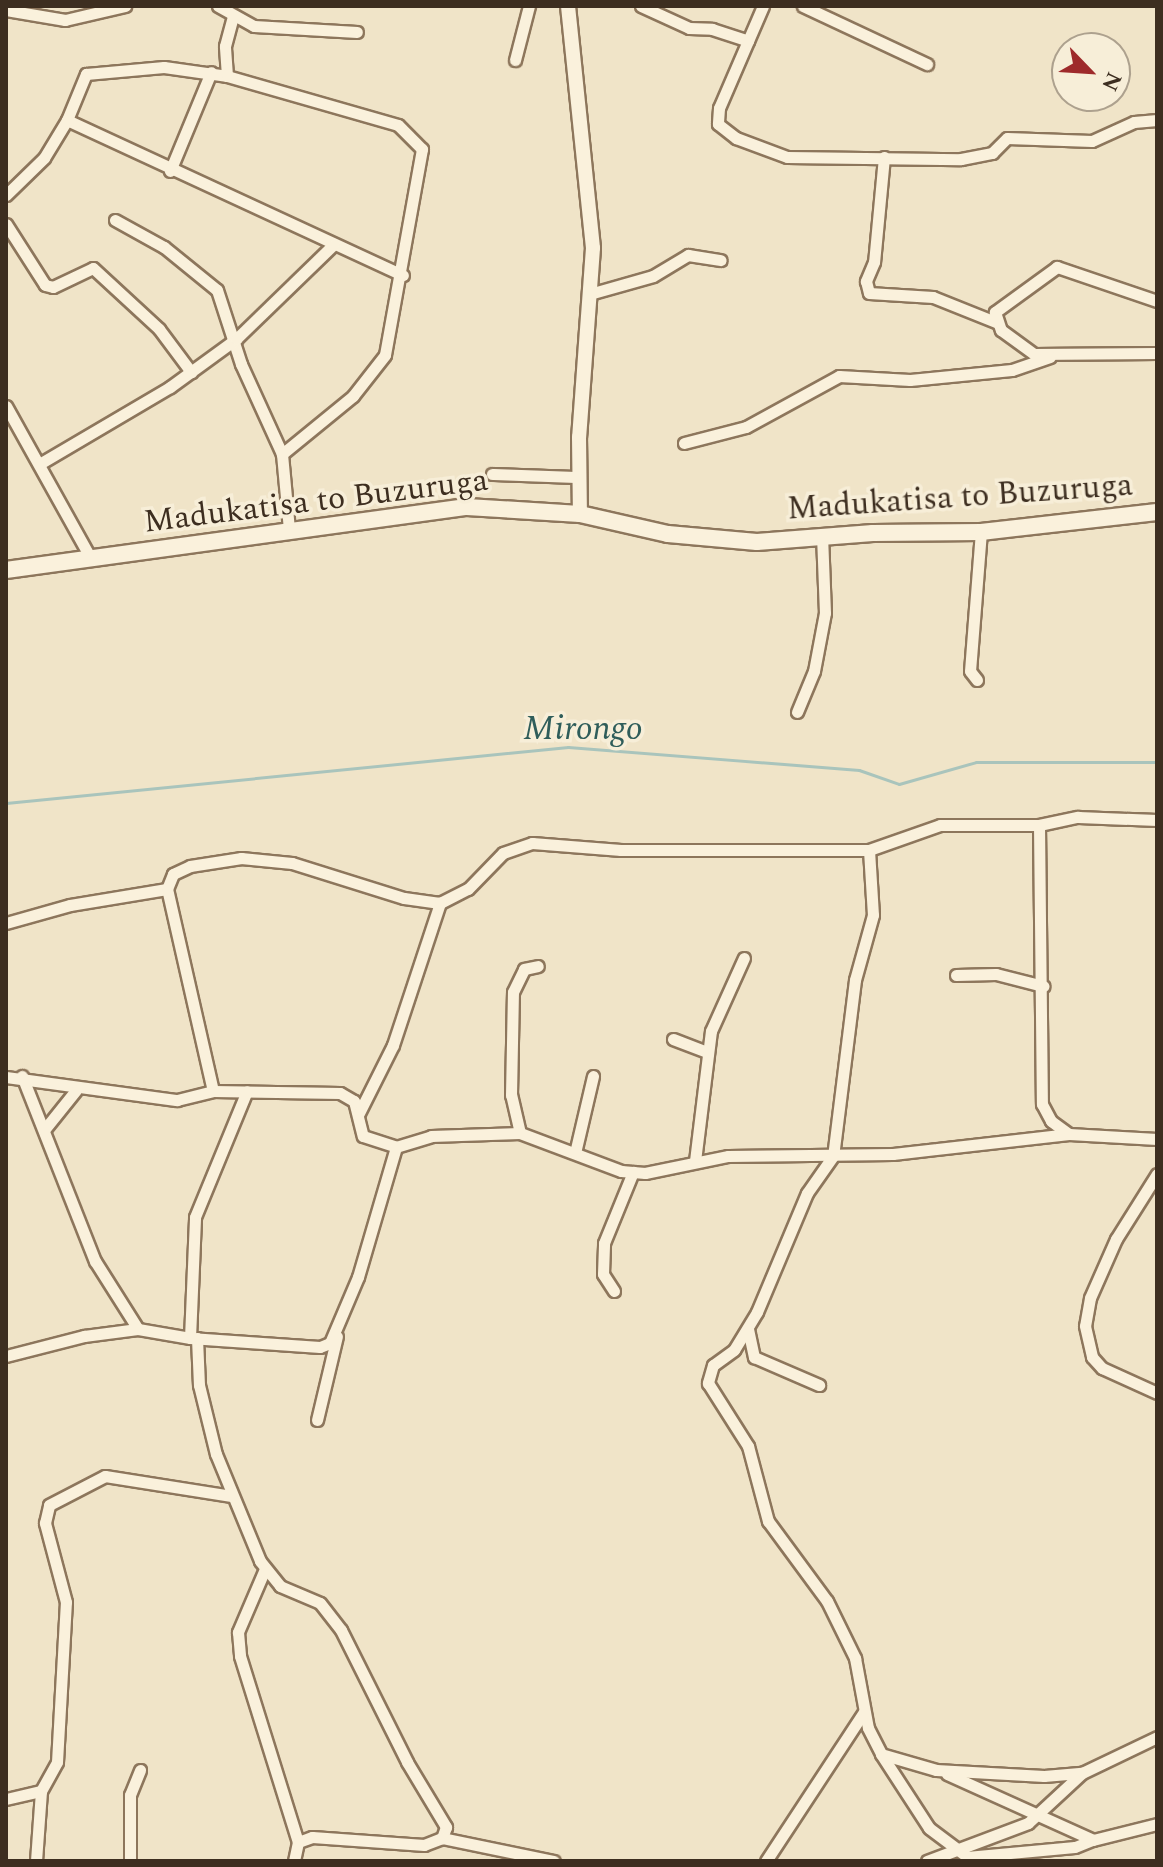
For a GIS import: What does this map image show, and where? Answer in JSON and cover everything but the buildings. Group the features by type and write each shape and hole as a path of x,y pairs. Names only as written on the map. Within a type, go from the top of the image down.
{"main road":[{"name":"Madukatisa to Buzuruga","path":"6,570 467,507 580,514 711,539 757,542 822,535 981,532 1157,512"}],"street":[{"path":"6,10 65,20 125,6"},
{"path":"218,6 254,26 357,32"},
{"path":"515,60 529,6"},
{"path":"568,6 593,248 593,293 577,477 580,514"},
{"path":"641,6 689,28 712,29 748,41"},
{"path":"763,6 719,108 718,124 723,131 787,157 986,155 1007,138 1092,141 1134,122 1157,120"},
{"path":"803,6 927,64"},
{"path":"227,76 225,46 233,16"},
{"path":"6,195 44,158 67,120 86,74 164,67 211,72 398,125 416,137 422,149 403,275 385,355 353,396 282,454"},
{"path":"170,171 211,72"},
{"path":"67,120 142,153 170,171 403,275"},
{"path":"884,157 874,262 866,281 869,293 933,297 998,323"},
{"path":"115,220 164,247 217,290 282,454 289,529"},
{"path":"6,224 45,285 53,287 93,268 159,329 191,372"},
{"path":"41,463 191,372 236,339 334,244"},
{"path":"593,293 653,276 688,255 721,260"},
{"path":"1050,357 1016,346 998,323 995,312 1001,303 1022,295 1057,267 1157,301"},
{"path":"684,443 746,427 839,376 910,380 1012,370 1050,357 1157,353"},
{"path":"6,406 41,463 91,559"},
{"path":"492,474 577,477"},
{"path":"977,680 970,671 981,532"},
{"path":"797,712 814,671 825,613 822,535"},
{"path":"213,1091 167,889 173,874 190,866 254,859 292,863 404,898 440,903 468,889 503,853 532,843 621,850 869,850 940,825 1039,825 1078,817 1157,820"},
{"path":"1039,825 1042,1104 1051,1121 1069,1134"},
{"path":"869,850 873,915 855,980 833,1156 807,1193 748,1327 734,1350 713,1365 708,1383 748,1446 772,1528 827,1601 855,1658 864,1712 881,1754 917,1813 970,1859 1075,1847 1157,1824"},
{"path":"6,923 70,905 167,889"},
{"path":"358,1116 393,1045 440,903"},
{"path":"695,1161 707,1052 715,1016 744,958"},
{"path":"520,1133 511,1095 513,992 524,969 538,966"},
{"path":"956,975 996,974 1043,986"},
{"path":"673,1039 707,1052"},
{"path":"6,1077 22,1076 76,1090 177,1100 213,1091 340,1093 354,1101 363,1136 396,1147 431,1136 520,1133 633,1172 695,1161 766,1154 833,1156 1069,1134 1157,1139"},
{"path":"22,1076 95,1261 138,1329"},
{"path":"575,1153 593,1076"},
{"path":"44,1130 76,1090"},
{"path":"247,1091 195,1217 194,1338 199,1385 231,1496 265,1569 280,1586 320,1603 341,1630 407,1762 446,1827 442,1838"},
{"path":"317,1420 337,1335 396,1147"},
{"path":"614,1291 603,1274 604,1243 633,1172"},
{"path":"1157,1174 1116,1239 1090,1298 1085,1326 1092,1357 1102,1368 1157,1393"},
{"path":"748,1327 754,1357 819,1385"},
{"path":"6,1356 84,1336 138,1329 194,1338 320,1347 337,1335"},
{"path":"36,1861 41,1791 57,1762 66,1621 62,1581 45,1523 49,1505 105,1476 231,1496"},
{"path":"265,1569 238,1632 240,1656 298,1842 294,1861"},
{"path":"766,1861 864,1712"},
{"path":"927,1861 1017,1828 1037,1815 1082,1773 1157,1737"},
{"path":"881,1754 936,1770 1037,1815 1060,1830 1093,1840"},
{"path":"130,1861 130,1795 140,1770"},
{"path":"936,1770 1082,1773"},
{"path":"6,1799 41,1791"},
{"path":"298,1842 336,1837 424,1845 442,1838 554,1861"}],"waterway":[{"name":"Mirongo","path":"6,803 568,747 859,770 899,784 976,762 1157,762"}]}
